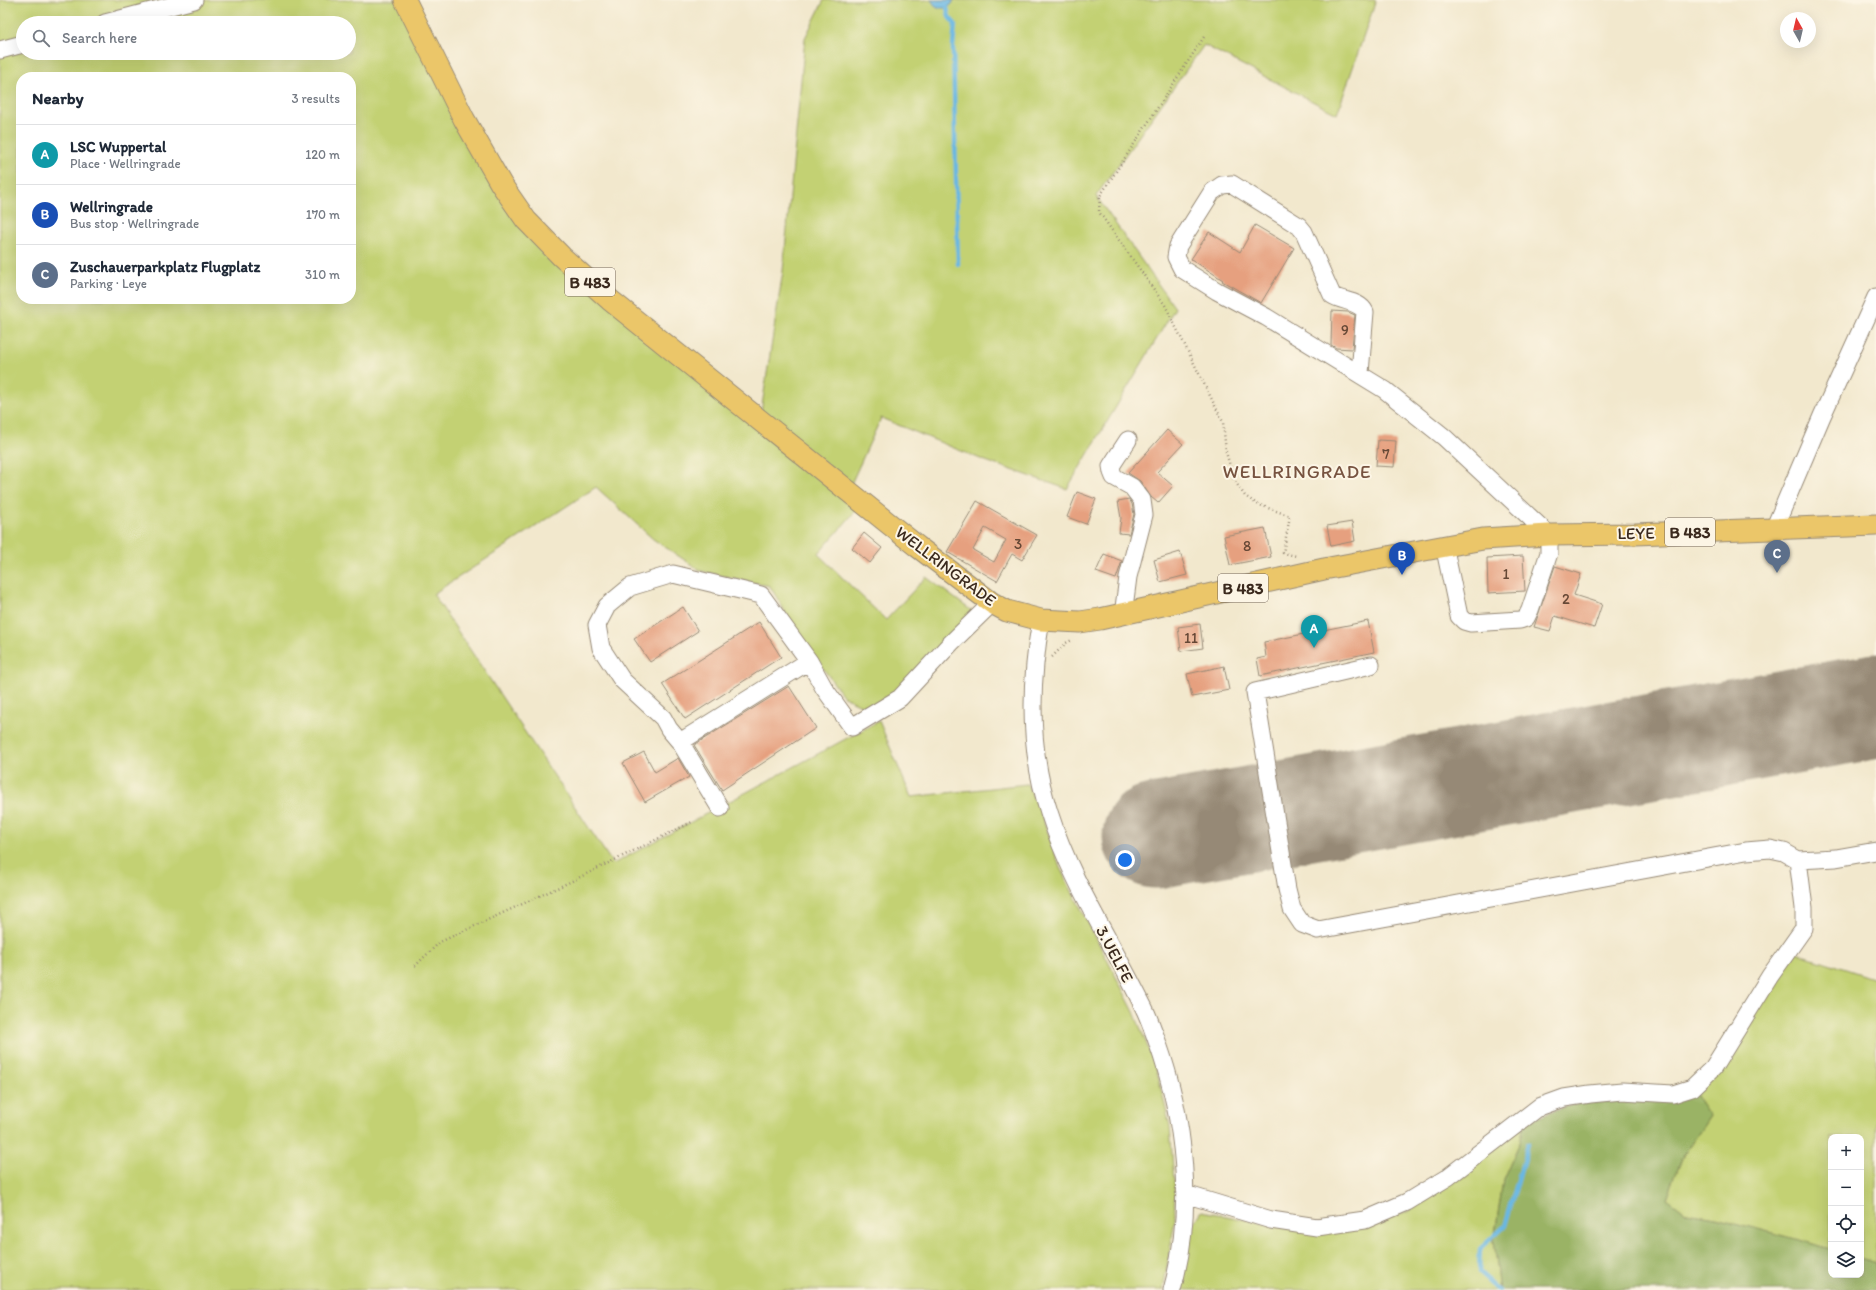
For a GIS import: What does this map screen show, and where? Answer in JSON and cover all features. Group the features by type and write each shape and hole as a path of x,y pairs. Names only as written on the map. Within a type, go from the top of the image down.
{"main road":[{"name":"WELLRINGRADE","path":"404,0 464,119 501,184 526,220 562,258 610,300 855,497 992,603 1008,611 1041,620 1080,622 1124,615 1324,569 1444,545"},
{"name":"LEYE","path":"1444,545 1483,539 1549,534 1876,525"}],"street":[{"path":"132,16 194,0"},
{"path":"0,50 16,46"},
{"path":"1360,373 1365,312 1362,307 1357,304 1338,300 1332,295 1304,232 1299,226 1232,184 1222,185 1212,192 1178,246 1176,257 1182,269 1217,292 1266,317 1360,373 1416,414 1444,437 1549,534 1550,553 1533,603 1526,618 1520,620 1471,623 1464,621 1459,616 1444,545"},
{"path":"1774,529 1822,416 1876,297"},
{"path":"1124,615 1128,577 1144,515 1142,500 1132,487 1114,477 1112,472 1111,466 1128,440"},
{"path":"720,808 680,742 669,729 663,718 622,680 601,648 597,625 606,606 630,587 673,574 761,595 808,661 824,688 852,727 900,698 992,603"},
{"name":"3.UELFE","path":"1041,620 1036,647 1033,685 1034,722 1037,760 1048,811 1068,864 1145,1009 1167,1070 1177,1111 1182,1144 1185,1194 1183,1226 1176,1278 1172,1290"},
{"path":"680,742 808,661"},
{"path":"1370,665 1255,692 1286,888 1292,909 1302,924 1318,930 1746,851 1770,848 1784,852 1798,860 1836,858 1876,851"},
{"path":"1185,1194 1271,1220 1317,1227 1365,1220 1407,1202 1448,1177 1539,1107 1564,1098 1590,1094 1622,1091 1674,1094 1692,1088 1713,1068 1770,976 1804,928 1804,908 1798,860"}],"path":[{"path":"1204,38 1100,196 1099,212 1165,305 1223,422 1226,452 1234,480 1245,496 1257,504 1290,516 1282,553 1302,557"},
{"path":"415,966 440,942 572,881 692,822"}],"green space":[{"path":"0,0 178,0 116,16 16,16 16,42 0,46"},
{"path":"207,0 398,0 522,221 859,507 818,554 886,620 926,577 976,614 879,708 861,705 844,697 798,634 770,586 701,571 653,539 596,487 433,594 613,864 879,721 911,797 1027,784 1041,813 1060,868 1134,1012 1156,1068 1170,1126 1174,1182 1175,1220 1163,1290 0,1290 0,54 16,50 16,60 356,60 356,16 147,16"},
{"path":"824,0 1376,0 1337,114 1204,45 1096,196 1175,308 1067,489 983,460 881,418 851,484 761,412 783,271 805,38"},
{"path":"1797,953 1876,979 1876,1264 1864,1260 1864,1134 1828,1134 1828,1248 1721,1219 1687,1213 1667,1198 1682,1158 1710,1116 1695,1094 1787,962"},
{"path":"1695,1094 1710,1116 1682,1158 1667,1198 1687,1213 1721,1219 1828,1248 1828,1278 1864,1278 1864,1260 1876,1264 1876,1290 1500,1290 1494,1241 1503,1180 1520,1142 1524,1125 1542,1115 1576,1104 1678,1098"},
{"path":"1524,1125 1520,1142 1503,1180 1494,1241 1500,1290 1179,1290 1191,1228 1202,1211 1292,1229 1374,1223 1408,1211 1430,1197"}],"water":[{"path":"931,0 954,0 947,8 937,8"}],"building":[{"path":"1255,225 1294,248 1261,303 1222,281 1223,280 1191,259 1209,232 1240,252"},
{"path":"1332,311 1348,312 1355,315 1352,349 1336,348 1331,345"},
{"path":"1167,430 1183,444 1157,472 1173,486 1158,503 1151,497 1140,481 1128,473"},
{"path":"1378,440 1396,441 1394,467 1376,466"},
{"path":"1077,492 1096,499 1086,524 1067,517"},
{"path":"1129,499 1132,504 1134,514 1129,534 1119,533 1121,518 1118,501"},
{"path":"977,501 1037,535 1022,560 1012,554 997,581 947,552","holes":["985,528 1006,540 994,562 973,550"]},
{"path":"1352,522 1355,541 1331,546 1327,526"},
{"path":"1265,528 1271,557 1230,565 1224,536"},
{"path":"864,533 882,548 870,563 852,548"},
{"path":"1180,552 1187,575 1160,582 1154,560"},
{"path":"1104,554 1122,561 1116,579 1096,572"},
{"path":"1523,556 1525,591 1488,593 1487,558"},
{"path":"1555,566 1581,574 1574,595 1602,604 1594,628 1555,616 1550,631 1534,627"},
{"path":"683,607 698,631 650,662 634,639"},
{"path":"1368,621 1374,652 1260,676 1257,659 1266,657 1264,642"},
{"path":"759,622 781,657 685,719 662,684"},
{"path":"1200,624 1203,648 1181,651 1178,627"},
{"path":"1224,666 1229,690 1192,697 1187,674"},
{"path":"789,686 816,728 722,790 694,745"},
{"path":"644,752 655,772 678,758 689,777 645,802 623,763"}],"waterway":[{"path":"947,8 949,17 955,24 953,47 958,264"},
{"path":"1499,1290 1479,1272 1480,1249 1505,1226 1528,1144"}],"runway":[{"path":"1155,836 1876,706"}],"place":[{"name":"Zuschauerparkplatz Flugplatz","path":"1777,573"},
{"name":"Wellringrade","path":"1402,575"},
{"name":"LSC Wuppertal","path":"1314,648"}],"district":[{"name":"WELLRINGRADE","path":"1297,471"}]}
